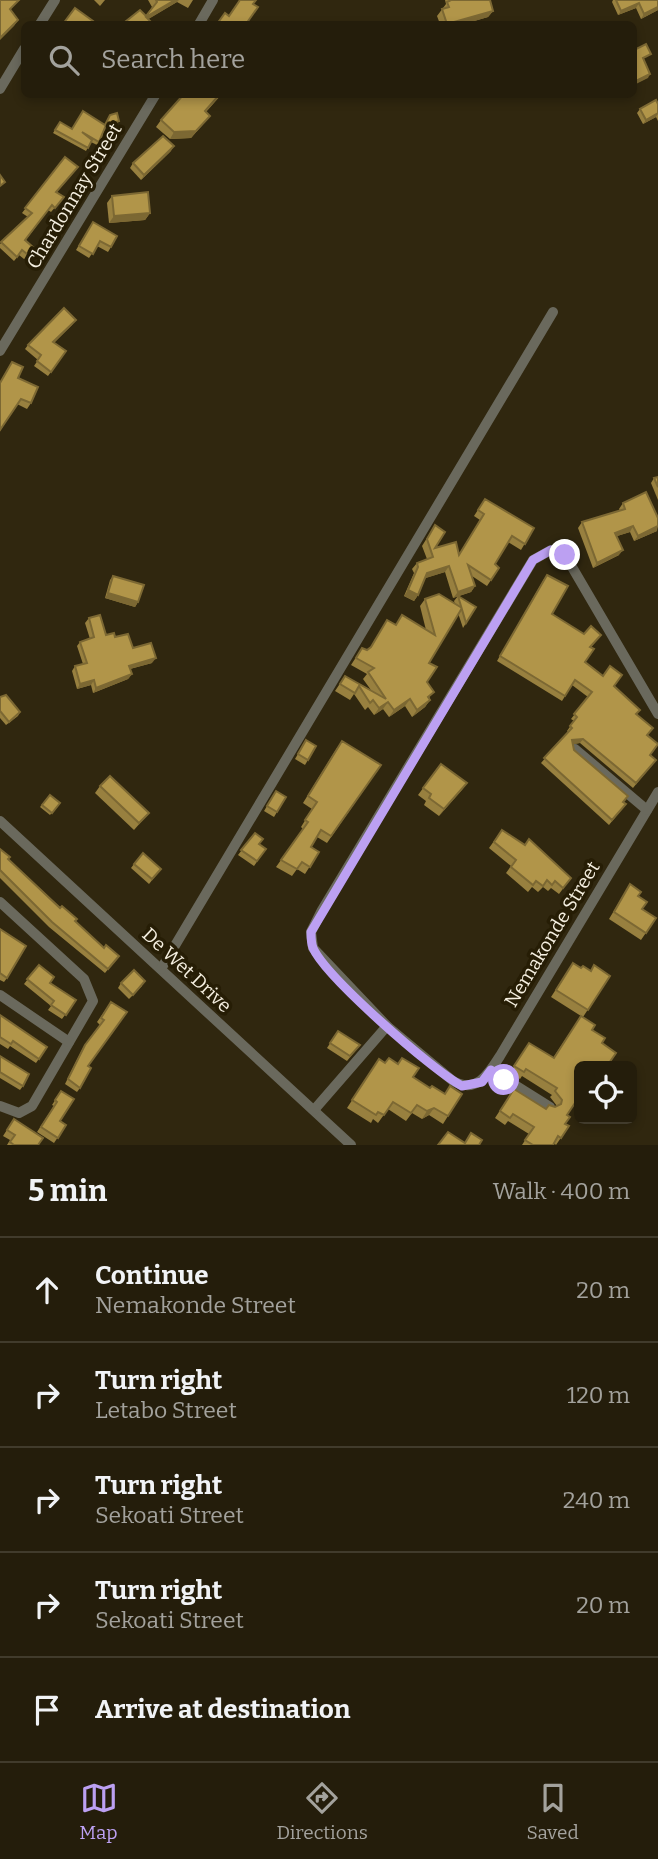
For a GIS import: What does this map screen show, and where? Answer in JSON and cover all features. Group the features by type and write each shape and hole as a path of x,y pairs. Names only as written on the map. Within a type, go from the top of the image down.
{"street":[{"path":"42,21 55,0"},
{"path":"200,21 214,0"},
{"path":"0,89 21,54"},
{"name":"Chardonnay Street","path":"0,351 154,98"},
{"path":"161,970 553,312"},
{"path":"314,1110 387,1027 313,948 311,932 533,560 551,550 565,555 658,714"},
{"path":"575,749 646,810"},
{"name":"Nemakonde Street","path":"387,1027 453,1081 470,1086 482,1082 658,792"},
{"name":"De Wet Drive","path":"0,821 351,1145"},
{"path":"0,902 84,979 91,990 93,1001 90,1011 32,1106 19,1113 1,1108"},
{"path":"0,995 69,1042"},
{"path":"491,1070 550,1107"}],"building":[{"path":"0,0 19,0 10,9 18,20 0,38"},
{"path":"156,0 175,0 146,17 150,21 126,21 140,10 146,16"},
{"path":"240,0 256,0 253,4 258,7 248,21 219,21 225,13 229,16"},
{"path":"490,0 493,11 458,21 446,21 442,9 449,7 447,2"},
{"path":"616,0 658,0 658,7 644,14 639,3 621,11"},
{"path":"75,8 93,21 65,21"},
{"path":"646,44 651,54 643,58 650,74 637,80 637,48"},
{"path":"180,98 216,98 205,111 210,116 196,131 174,132 161,120"},
{"path":"656,100 658,113 646,120 640,109"},
{"path":"83,111 105,125 110,115 117,113 119,121 106,125 99,142 82,132 92,140 88,148 55,130 60,122 72,129"},
{"path":"163,136 174,146 144,175 133,163"},
{"path":"65,157 78,167 56,192 64,197 55,208 52,205 25,240 34,248 27,254 22,250 17,257 1,242 32,213 25,208"},
{"path":"148,192 150,213 114,216 112,196"},
{"path":"93,222 117,236 111,247 100,241 93,254 79,246"},
{"path":"64,308 76,320 53,342 66,351 51,372 37,361 41,355 28,345"},
{"path":"12,362 23,367 18,378 38,387 31,403 21,399 0,430 0,383"},
{"path":"646,492 658,518 658,526 638,536 633,526 615,533 623,550 597,563 582,522 625,509 623,503"},
{"path":"485,499 534,528 525,544 512,536 495,564 499,568 491,580 468,565 475,586 458,592 449,566 427,573 418,595 408,590 418,567 417,563 433,557 427,539 435,525 445,532 435,548 456,542 459,555 484,514 478,510"},
{"path":"547,575 568,586 552,614 584,634 591,626 601,635 590,647 594,649 585,662 603,676 610,666 622,675 614,686 640,710 636,714 653,728 647,735 658,744 650,755 656,760 636,783 583,739 572,740 574,750 628,796 623,802 626,804 612,820 544,758 572,728 570,726 577,717 574,714 592,692 575,680 565,696 500,656"},
{"path":"113,576 144,585 138,602 108,593"},
{"path":"439,594 462,608 429,663 437,667 427,682 434,692 428,697 430,700 417,710 410,699 394,710 388,702 379,708 373,700 370,703 359,686 355,693 340,684 345,676 386,699 368,672 374,668 356,658 362,648 367,650 371,647 387,620 396,625 402,615 435,635 425,599"},
{"path":"458,596 476,607 466,623"},
{"path":"100,615 106,635 114,633 115,637 128,634 133,648 151,643 156,658 129,666 132,674 96,688 94,680 80,684 75,666 87,663 80,642 94,637 89,618"},
{"path":"6,695 20,712 9,722 0,711 0,697"},
{"path":"306,740 316,746 308,760 298,754"},
{"path":"342,741 381,765 331,836 321,830 311,847 319,852 310,867 302,862 297,869 281,860 308,822 305,820 317,802 308,796"},
{"path":"441,764 467,783 444,809 429,798 431,794 423,788"},
{"path":"110,776 149,813 139,823 100,786"},
{"path":"276,791 286,797 277,812 267,806"},
{"path":"50,795 60,803 52,813 42,805"},
{"path":"502,830 525,845 529,839 571,878 563,888 555,881 552,885 547,880 543,886 536,881 533,885 511,867 516,860 494,842"},
{"path":"255,833 263,839 259,844 266,849 257,861 241,850"},
{"path":"0,849 60,908 62,906 77,919 75,921 104,948 106,945 119,956 108,969 52,922 0,870"},
{"path":"143,853 161,869 152,879 134,864"},
{"path":"630,884 641,892 638,896 647,902 642,909 656,918 646,933 614,912"},
{"path":"0,929 26,946 7,978 0,973"},
{"path":"573,963 591,971 594,965 610,976 588,1010 556,990"},
{"path":"39,965 54,977 50,983 76,1000 66,1015 51,1005 54,1001 27,979"},
{"path":"134,970 145,981 133,995 121,983"},
{"path":"111,1002 127,1012 88,1066 91,1068 80,1088 68,1079 85,1045 104,1020 101,1018"},
{"path":"0,1015 47,1047 39,1059 13,1041 11,1044 0,1037"},
{"path":"581,1016 595,1025 592,1030 605,1038 602,1043 616,1053 610,1061 574,1061 574,1104 565,1124 569,1126 553,1145 533,1145 525,1140 534,1127 513,1114 510,1118 500,1111 514,1089 546,1109 549,1105 555,1107 561,1104 562,1100 555,1091 557,1088 526,1069 524,1072 514,1066 529,1043 554,1058"},
{"path":"338,1031 360,1045 350,1056 330,1043"},
{"path":"0,1056 29,1074 23,1086 0,1072"},
{"path":"389,1058 398,1064 402,1058 419,1068 413,1077 430,1088 432,1086 445,1094 450,1086 462,1094 448,1116 434,1108 427,1111 417,1105 411,1113 393,1102 384,1115 378,1112 376,1115 352,1100 379,1059 385,1063"},
{"path":"61,1091 74,1099 60,1121 66,1125 58,1138 41,1127"},
{"path":"14,1119 43,1138 38,1145 14,1145 10,1142 15,1135 7,1130"},
{"path":"448,1132 465,1143 471,1133 482,1140 479,1145 438,1145"}],"route":[{"path":"504,1080 491,1070 482,1082 462,1086 443,1074 387,1027 330,969 313,948 311,932 533,560 551,550 565,555"}]}
